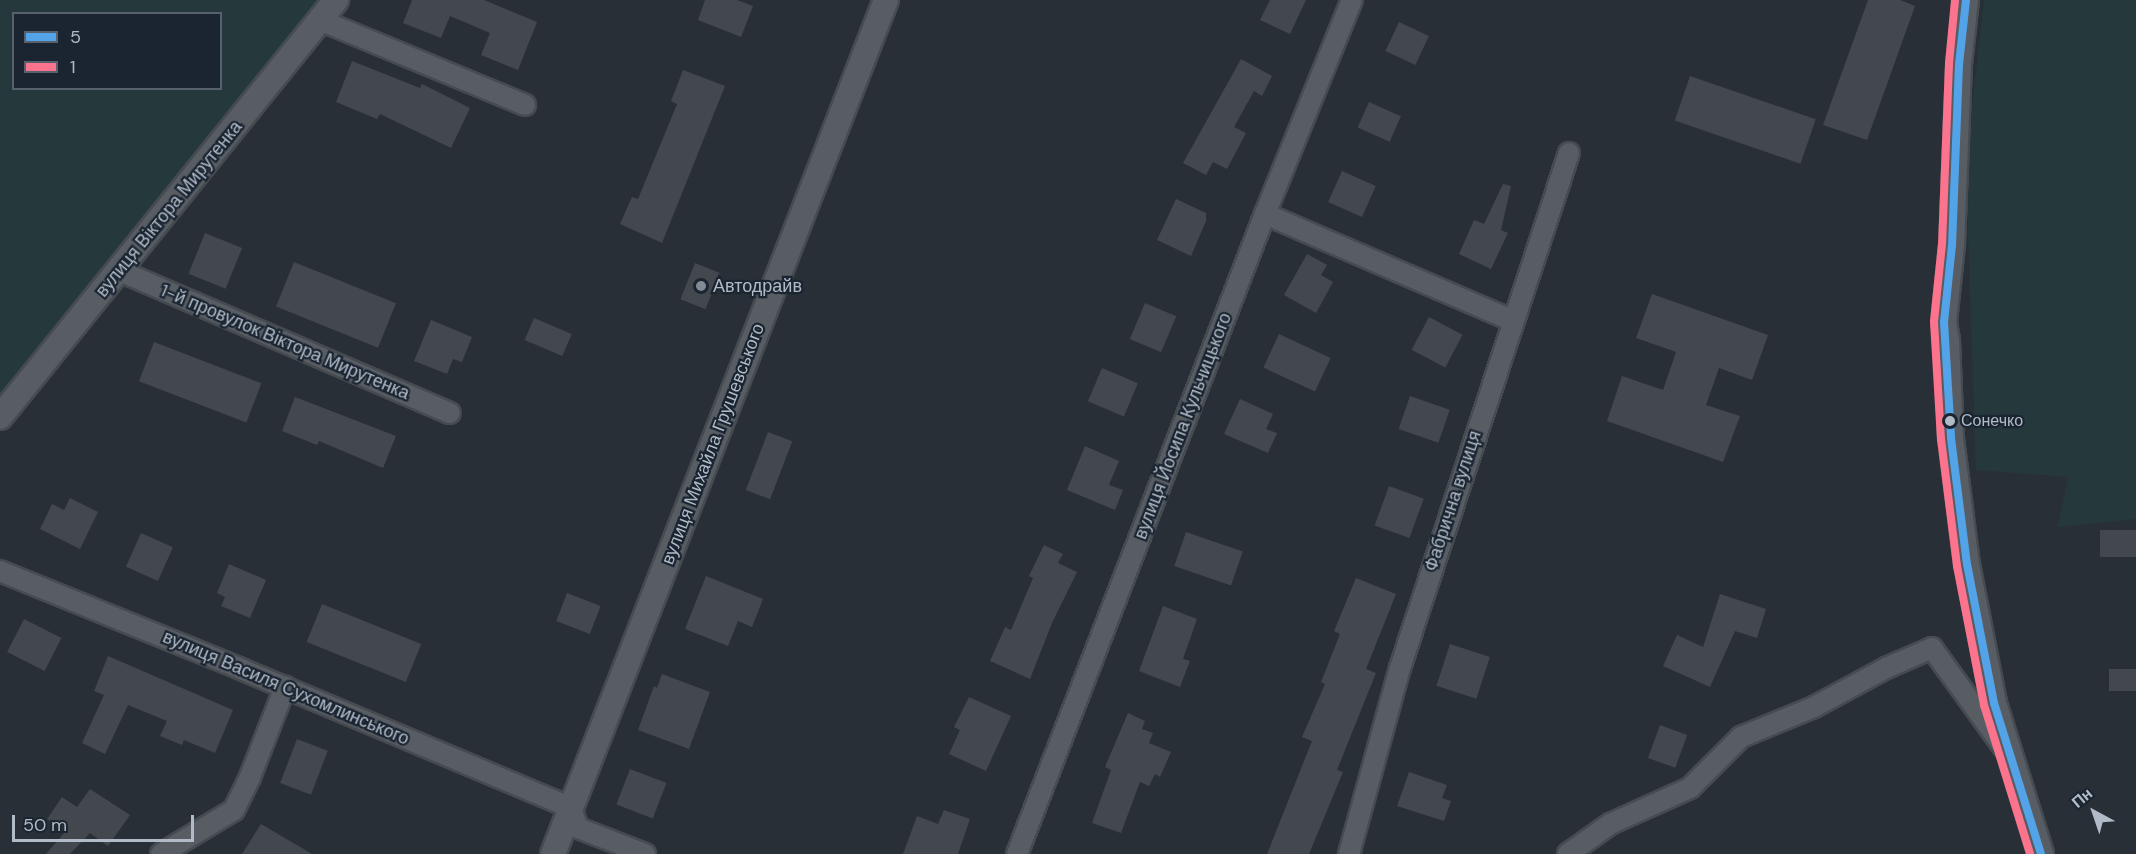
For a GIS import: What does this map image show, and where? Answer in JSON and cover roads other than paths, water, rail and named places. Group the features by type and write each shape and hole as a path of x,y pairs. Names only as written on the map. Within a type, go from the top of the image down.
{"street":[{"name":"вулиця Віктора Мирутенка","path":"0,417 120,271 336,0"},
{"name":"вулиця Михайла Грушевського","path":"553,854 886,0"},
{"name":"вулиця Йосипа Кульчицького","path":"1017,854 1265,214 1352,0"},
{"path":"1966,0 1959,64 1952,245 1944,322 1947,340 1950,438 1966,564 1994,704 2041,854"},
{"path":"320,20 525,105"},
{"name":"Фабрична вулиця","path":"1349,854 1400,668 1569,153"},
{"path":"1265,214 1513,321"},
{"name":"1-й провулок Віктора Мирутенка","path":"120,271 450,413"},
{"name":"вулиця Василя Сухомлинського","path":"0,571 285,687 571,808"},
{"path":"1568,854 1610,824 1690,788 1742,737 1814,707 1886,668 1932,648 2009,755"},
{"path":"161,854 234,810 250,777 285,687"},
{"path":"571,808 578,828 645,854"}],"place":[{"name":"Автодрайв","path":"701,286"},
{"name":"Сонечко","path":"1950,421"}]}
